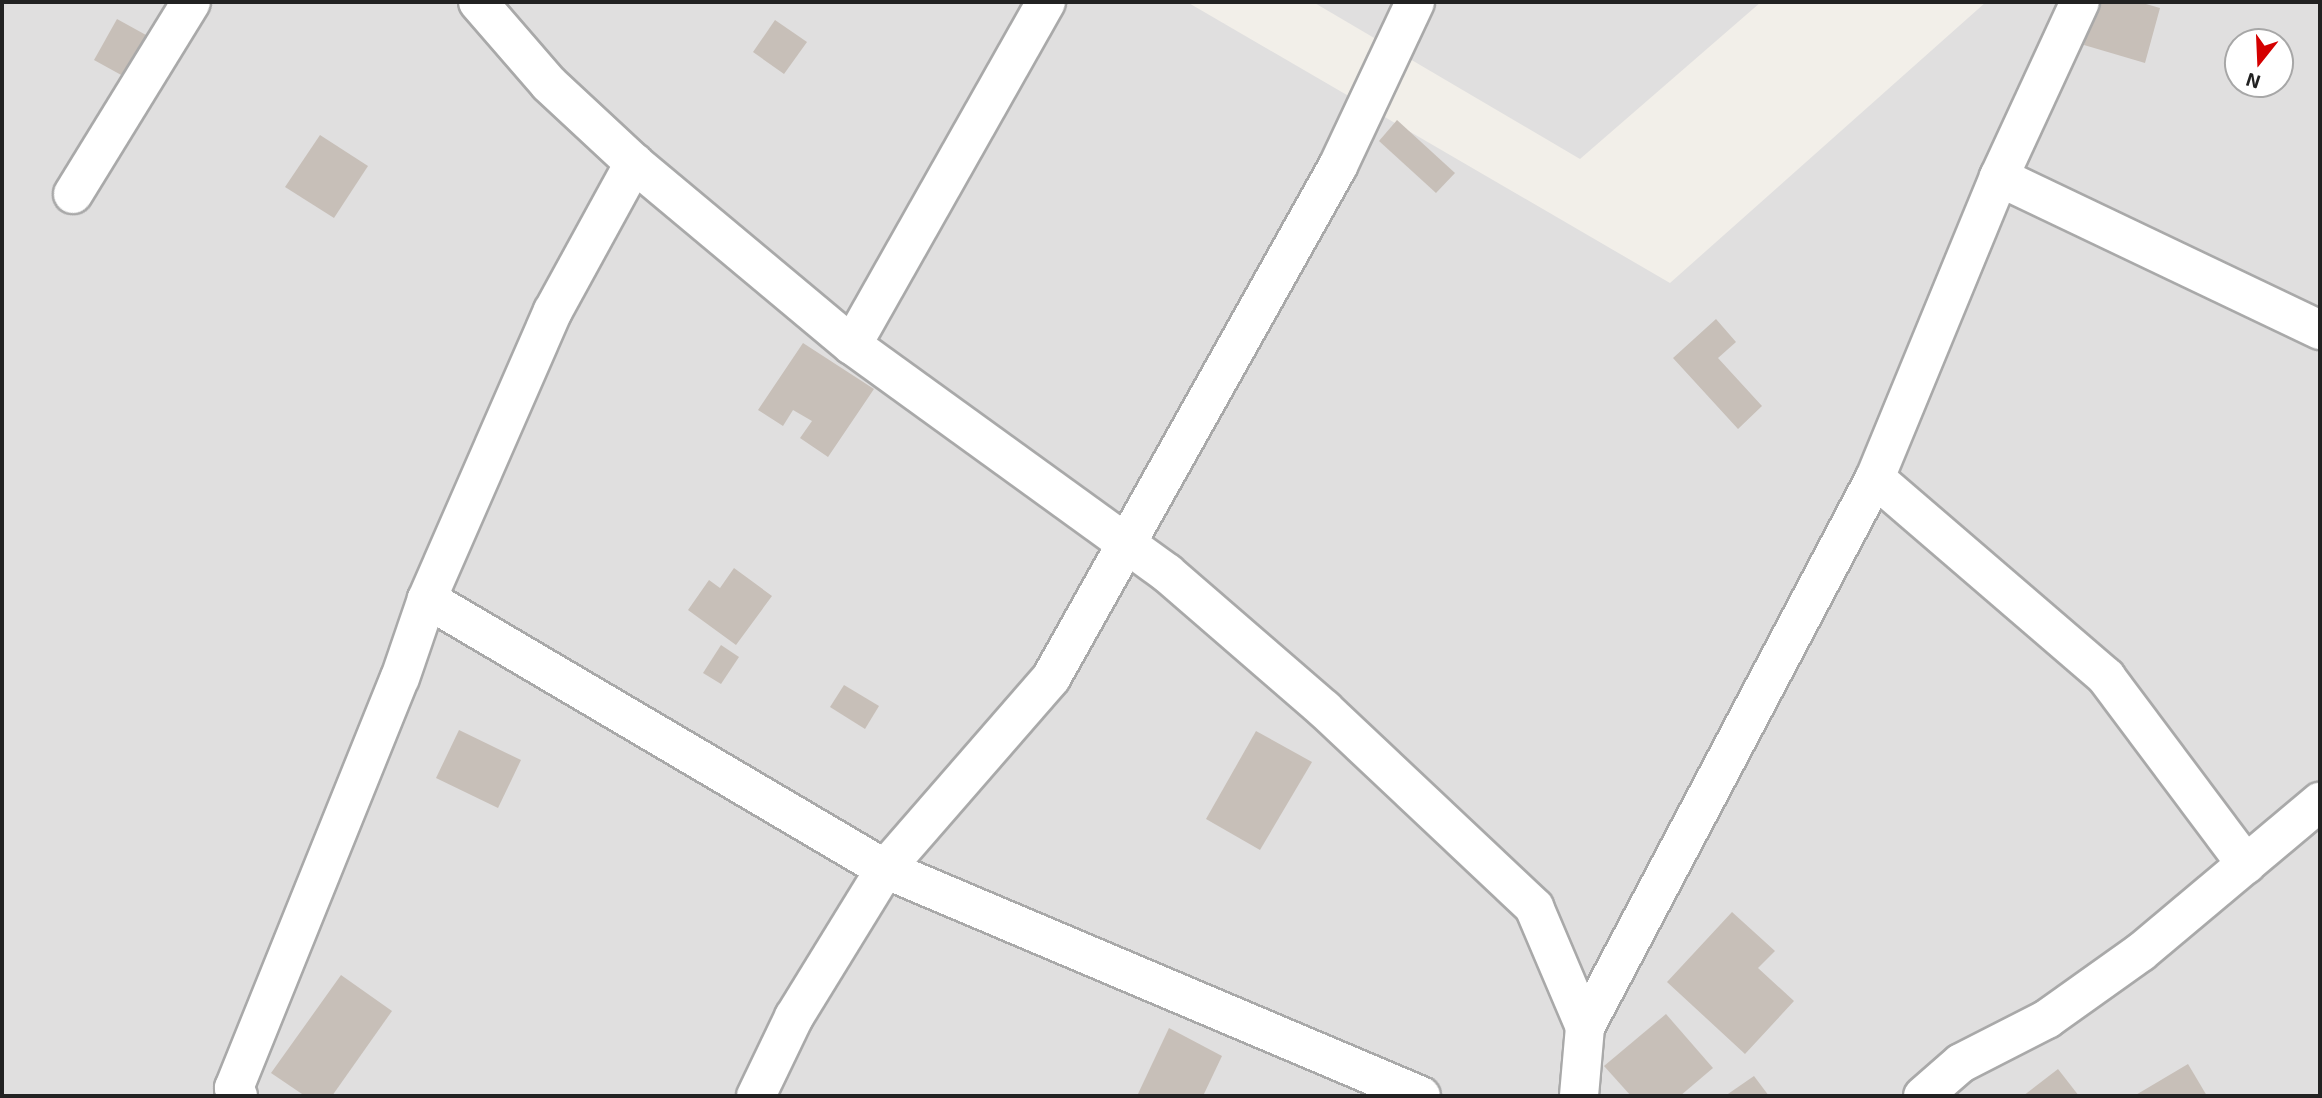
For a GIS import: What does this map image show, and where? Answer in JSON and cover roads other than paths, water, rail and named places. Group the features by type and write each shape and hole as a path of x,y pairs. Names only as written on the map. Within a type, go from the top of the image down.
{"street":[{"path":"73,194 191,2"},
{"path":"478,2 549,84 634,163 852,345 1125,547 1167,573 1325,709 1534,907 1585,1027"},
{"path":"852,345 1046,2"},
{"path":"756,1096 794,1017 885,869 1051,678 1338,166 1415,2"},
{"path":"1579,1096 1585,1027 1875,478 2071,5"},
{"path":"238,1096 234,1088 400,678 428,599 553,311 634,163"},
{"path":"2000,177 2320,330"},
{"path":"1875,478 2106,677 2246,864"},
{"path":"428,599 885,869 1371,1086 1421,1096"},
{"path":"1937,1092 1961,1063 2047,1018 2089,989 2320,802"}]}
